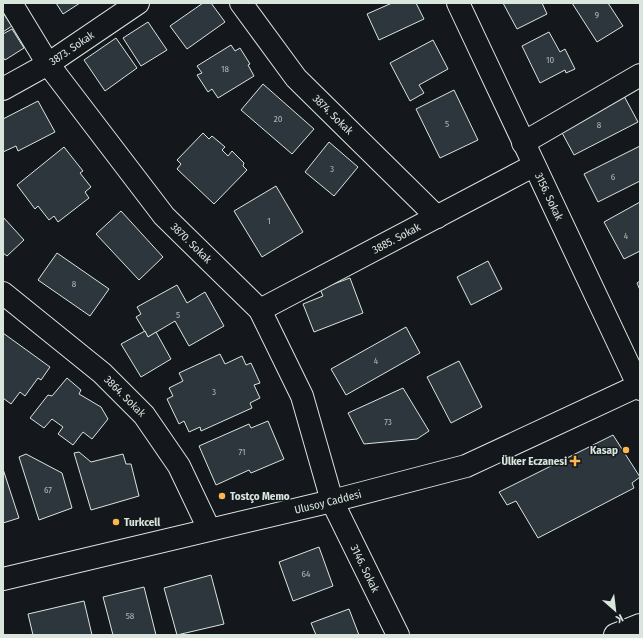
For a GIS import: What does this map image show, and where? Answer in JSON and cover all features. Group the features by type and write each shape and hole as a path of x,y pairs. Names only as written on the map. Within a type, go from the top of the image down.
{"street":[{"name":"3870. Sokak","path":"11,3 48,64 164,216 260,310 302,396 332,501"},
{"name":"3873. Sokak","path":"3,89 48,64 138,3"},
{"name":"3874. Sokak","path":"241,3 296,78 437,217"},
{"name":"3156. Sokak","path":"458,3 533,166 639,387"},
{"path":"523,143 640,75"},
{"name":"3885. Sokak","path":"260,310 533,166"},
{"name":"3864. Sokak","path":"3,293 102,373 144,415 179,466 210,529"},
{"name":"Ulusoy Caddesi","path":"3,579 332,501 466,466 639,387"},
{"name":"3146. Sokak","path":"332,501 398,635"},
{"path":"615,635 640,625"}],"building":[{"path":"56,3 80,3 63,14"},
{"path":"203,3 211,3 225,22 187,49 170,26"},
{"path":"392,3 416,3 424,19 379,40 367,14"},
{"path":"503,3 542,3 547,14 517,29"},
{"path":"572,3 608,3 623,26 597,42"},
{"path":"3,13 12,26 3,32"},
{"path":"148,22 167,50 141,66 123,38"},
{"path":"12,29 24,48 5,60 3,57 3,34"},
{"path":"549,32 560,52 565,49 575,69 566,73 565,70 540,83 522,46"},
{"path":"116,38 137,68 105,91 84,60"},
{"path":"433,40 448,69 419,85 424,93 410,101 390,63"},
{"path":"231,45 235,51 240,48 250,64 248,65 254,76 218,98 212,89 208,92 197,75 202,73 197,66"},
{"path":"263,84 314,129 292,154 241,110"},
{"path":"454,90 478,140 440,158 416,109"},
{"path":"624,96 638,122 574,155 560,129"},
{"path":"38,101 55,132 18,151 16,146 3,152 3,119"},
{"path":"203,133 209,139 212,136 225,147 222,150 228,156 232,151 244,163 243,166 247,170 214,204 177,169 181,164 177,160"},
{"path":"329,142 358,167 334,196 305,172"},
{"path":"640,146 640,181 598,202 584,174"},
{"path":"64,147 83,171 80,173 91,187 85,192 89,198 58,222 54,216 49,220 38,206 35,209 17,185"},
{"path":"276,186 303,232 262,257 234,211"},
{"path":"640,202 640,251 624,259 604,222"},
{"path":"121,211 163,257 139,280 96,234"},
{"path":"3,217 24,240 7,256 3,253"},
{"path":"57,253 109,289 90,316 38,280"},
{"path":"488,261 502,289 471,305 457,277"},
{"path":"350,278 363,313 314,332 303,304 323,296 320,289"},
{"path":"640,281 640,290 637,283"},
{"path":"177,285 187,303 205,292 224,326 189,346 175,321 148,337 136,317 141,314 137,307"},
{"path":"406,327 420,353 346,395 331,369"},
{"path":"145,331 148,337 156,332 171,359 141,377 121,344"},
{"path":"3,333 50,367 41,380 38,378 25,396 20,392 11,404 3,398"},
{"path":"220,354 225,364 242,356 246,365 251,363 260,383 254,385 260,398 250,403 252,408 201,431 200,427 189,432 184,421 179,424 167,399 173,396 169,388 183,381 179,373"},
{"path":"459,361 482,407 451,423 427,377"},
{"path":"67,378 81,390 79,394 101,407 108,419 92,439 83,432 73,445 58,434 63,427 52,419 44,428 30,418 48,395 52,396"},
{"path":"403,388 429,431 417,439 364,444 348,413"},
{"path":"268,421 284,459 251,473 249,470 216,485 199,446 249,424 251,428"},
{"path":"613,435 640,477 632,483 634,488 538,538 516,501 507,505 499,492"},
{"path":"79,452 91,462 123,454 126,464 131,464 139,496 91,510 74,453"},
{"path":"26,454 62,473 72,508 39,520 19,457"},
{"path":"3,469 19,518 3,523"},
{"path":"319,547 333,586 293,601 279,562"},
{"path":"211,575 224,624 177,635 164,588"},
{"path":"144,587 156,635 113,635 103,597"},
{"path":"84,601 92,635 33,635 28,614"},
{"path":"349,609 359,635 316,635 311,623"}],"place":[{"name":"Kasap","path":"626,450"},
{"name":"Ülker Eczanesi","path":"575,461"},
{"name":"Tostço Memo","path":"222,496"},
{"name":"Turkcell","path":"116,522"}]}
